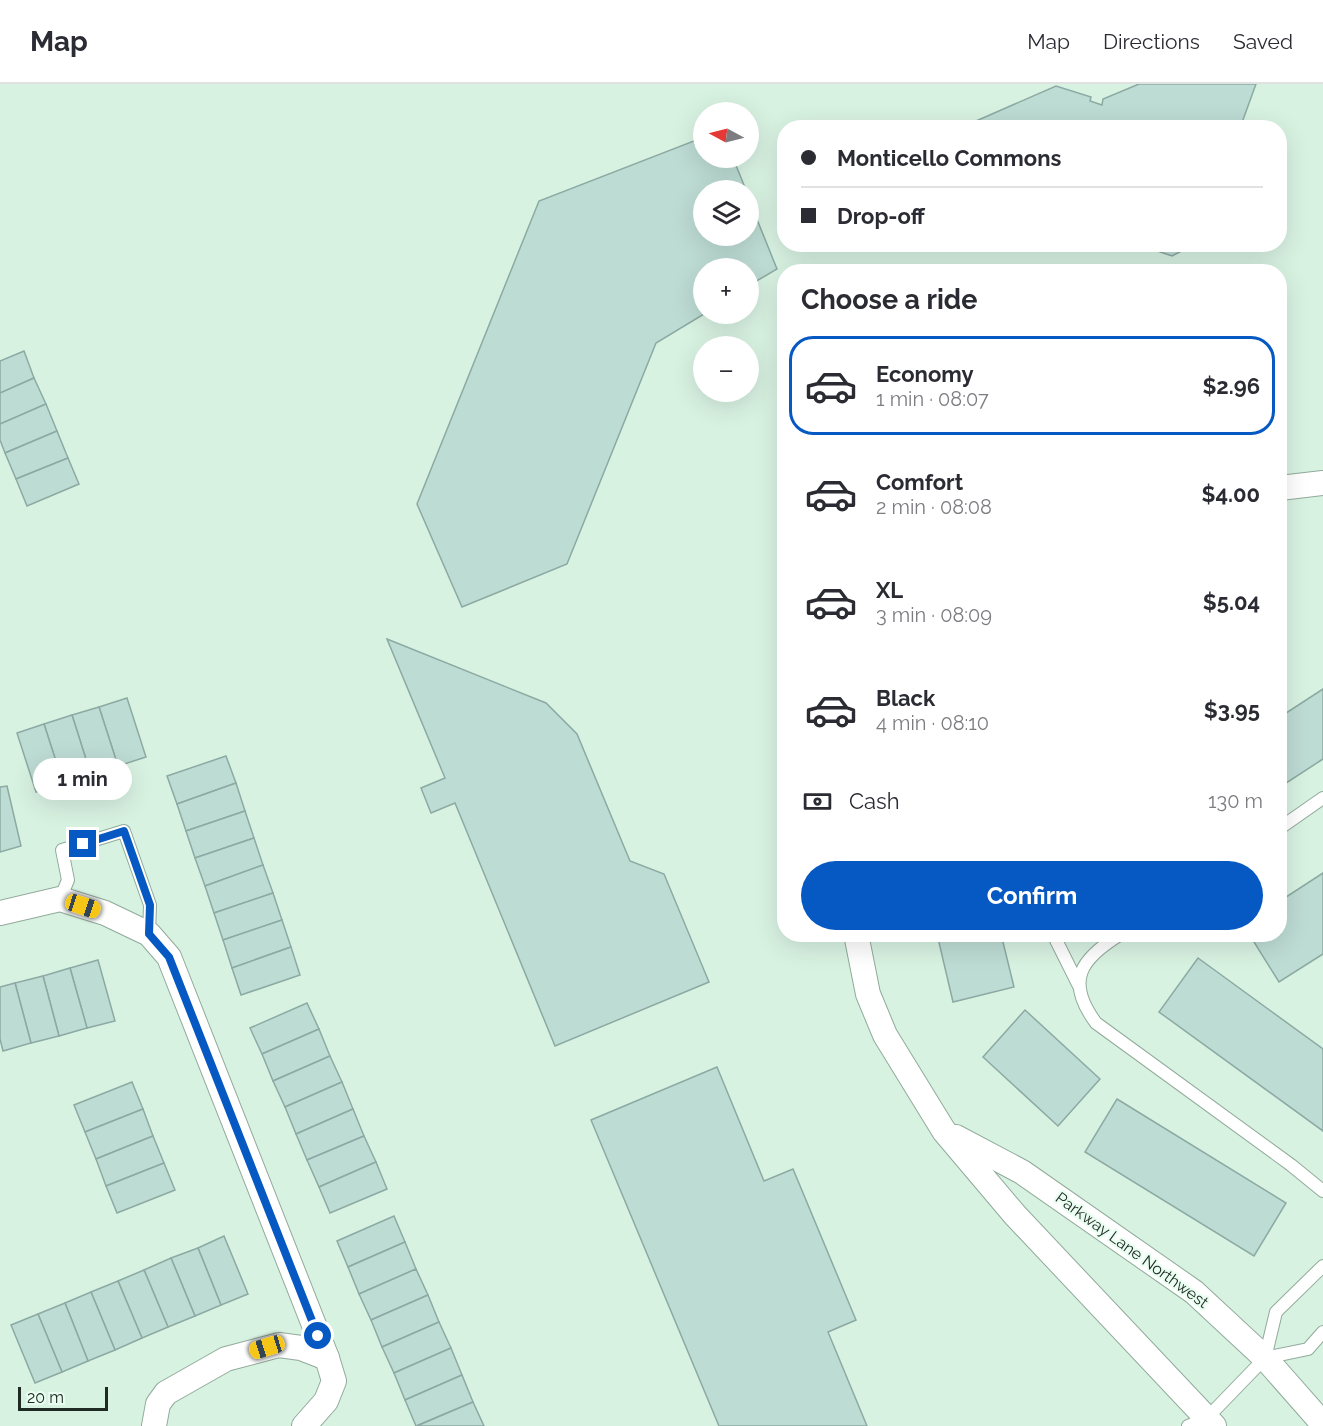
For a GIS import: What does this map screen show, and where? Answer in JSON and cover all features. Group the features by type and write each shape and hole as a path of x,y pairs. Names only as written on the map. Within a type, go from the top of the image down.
{"street":[{"path":"1287,487 1323,483"},
{"path":"0,913 60,899 105,913 149,934 169,957 327,1358 334,1381 326,1401 304,1426"},
{"path":"858,942 868,994 885,1035 944,1131 1015,1215 1203,1423"},
{"name":"Parkway Lane Northwest","path":"944,1131 1022,1172 1194,1292 1265,1358 1323,1424"},
{"path":"154,1426 158,1404 166,1393 226,1359 279,1345 302,1348 327,1358"}],"lane":[{"path":"1287,823 1323,798"},
{"path":"60,899 68,880 62,850 124,831 150,905 149,934"},
{"path":"1057,942 1079,986 1083,1005 1096,1023 1292,1165 1323,1191"},
{"path":"1079,986 1084,965 1109,942"},
{"path":"1203,1423 1265,1358 1276,1312 1322,1269"},
{"path":"1265,1358 1308,1349 1323,1332"}],"building":[{"path":"1139,84 1256,84 1243,120 978,120 1056,86 1091,97 1090,101 1102,105 1103,99"},
{"path":"693,141 693,168 737,168 742,180 693,180 693,246 759,246 759,224 777,269 759,280 759,258 693,258 693,321 656,343 567,564 462,607 417,504 539,201"},
{"path":"1160,252 1180,252 1172,256"},
{"path":"24,351 34,378 0,393 0,361"},
{"path":"34,378 46,404 0,424 0,393"},
{"path":"46,404 57,431 5,453 0,440 0,424"},
{"path":"57,431 68,458 16,479 5,453"},
{"path":"68,458 79,484 27,506 16,479"},
{"path":"387,639 546,703 577,734 630,861 664,874 709,982 555,1046 455,803 431,813 421,788 445,778"},
{"path":"1323,689 1323,759 1287,782 1287,712"},
{"path":"127,698 146,757 118,766 99,707"},
{"path":"99,707 118,766 91,775 72,715"},
{"path":"72,715 91,775 63,783 44,724"},
{"path":"44,724 63,783 36,792 17,733"},
{"path":"226,756 236,783 177,804 167,776"},
{"path":"236,783 245,811 186,831 177,804"},
{"path":"7,786 21,846 0,852 0,787"},
{"path":"245,811 254,838 195,858 186,831"},
{"path":"254,838 263,865 205,886 195,858"},
{"path":"263,865 273,893 214,913 205,886"},
{"path":"1323,873 1323,954 1279,982 1254,942 1287,942 1287,896"},
{"path":"273,893 282,920 223,940 214,913"},
{"path":"282,920 291,947 232,968 223,940"},
{"path":"939,942 1003,942 1014,987 953,1002"},
{"path":"291,947 300,975 241,995 232,968"},
{"path":"1198,958 1323,1049 1323,1131 1159,1012"},
{"path":"98,960 115,1021 87,1028 70,968"},
{"path":"70,968 87,1028 59,1036 43,976"},
{"path":"43,976 59,1036 31,1043 15,983"},
{"path":"15,983 31,1043 3,1051 0,1039 0,987"},
{"path":"307,1003 319,1029 262,1054 250,1028"},
{"path":"1025,1010 1100,1079 1058,1126 983,1057"},
{"path":"319,1029 330,1056 273,1081 262,1054"},
{"path":"330,1056 342,1082 285,1107 273,1081"},
{"path":"717,1067 764,1181 793,1169 856,1320 828,1332 867,1426 719,1426 591,1120"},
{"path":"132,1082 143,1109 85,1132 74,1105"},
{"path":"342,1082 353,1109 296,1134 285,1107"},
{"path":"1117,1099 1286,1203 1254,1256 1085,1152"},
{"path":"143,1109 153,1136 96,1159 85,1132"},
{"path":"353,1109 364,1136 307,1160 296,1134"},
{"path":"153,1136 164,1163 106,1186 96,1159"},
{"path":"364,1136 376,1162 319,1187 307,1160"},
{"path":"376,1162 387,1189 330,1213 319,1187"},
{"path":"164,1163 175,1190 117,1213 106,1186"},
{"path":"394,1216 405,1242 348,1267 337,1241"},
{"path":"224,1236 248,1294 221,1305 198,1248"},
{"path":"405,1242 416,1269 359,1294 348,1267"},
{"path":"198,1248 221,1305 195,1316 171,1258"},
{"path":"171,1258 195,1316 168,1327 144,1270"},
{"path":"416,1269 428,1295 371,1320 359,1294"},
{"path":"144,1270 168,1327 142,1338 118,1281"},
{"path":"118,1281 142,1338 115,1350 91,1292"},
{"path":"91,1292 115,1350 88,1361 65,1303"},
{"path":"428,1295 439,1322 382,1347 371,1320"},
{"path":"65,1303 88,1361 62,1372 38,1314"},
{"path":"38,1314 62,1372 35,1383 11,1325"},
{"path":"439,1322 451,1348 394,1373 382,1347"},
{"path":"451,1348 462,1375 405,1400 394,1373"},
{"path":"462,1375 473,1402 416,1426 405,1400"},
{"path":"473,1402 484,1426 417,1426"}],"route":[{"path":"83,844 124,831 150,905 149,934 169,957 318,1336"}]}
